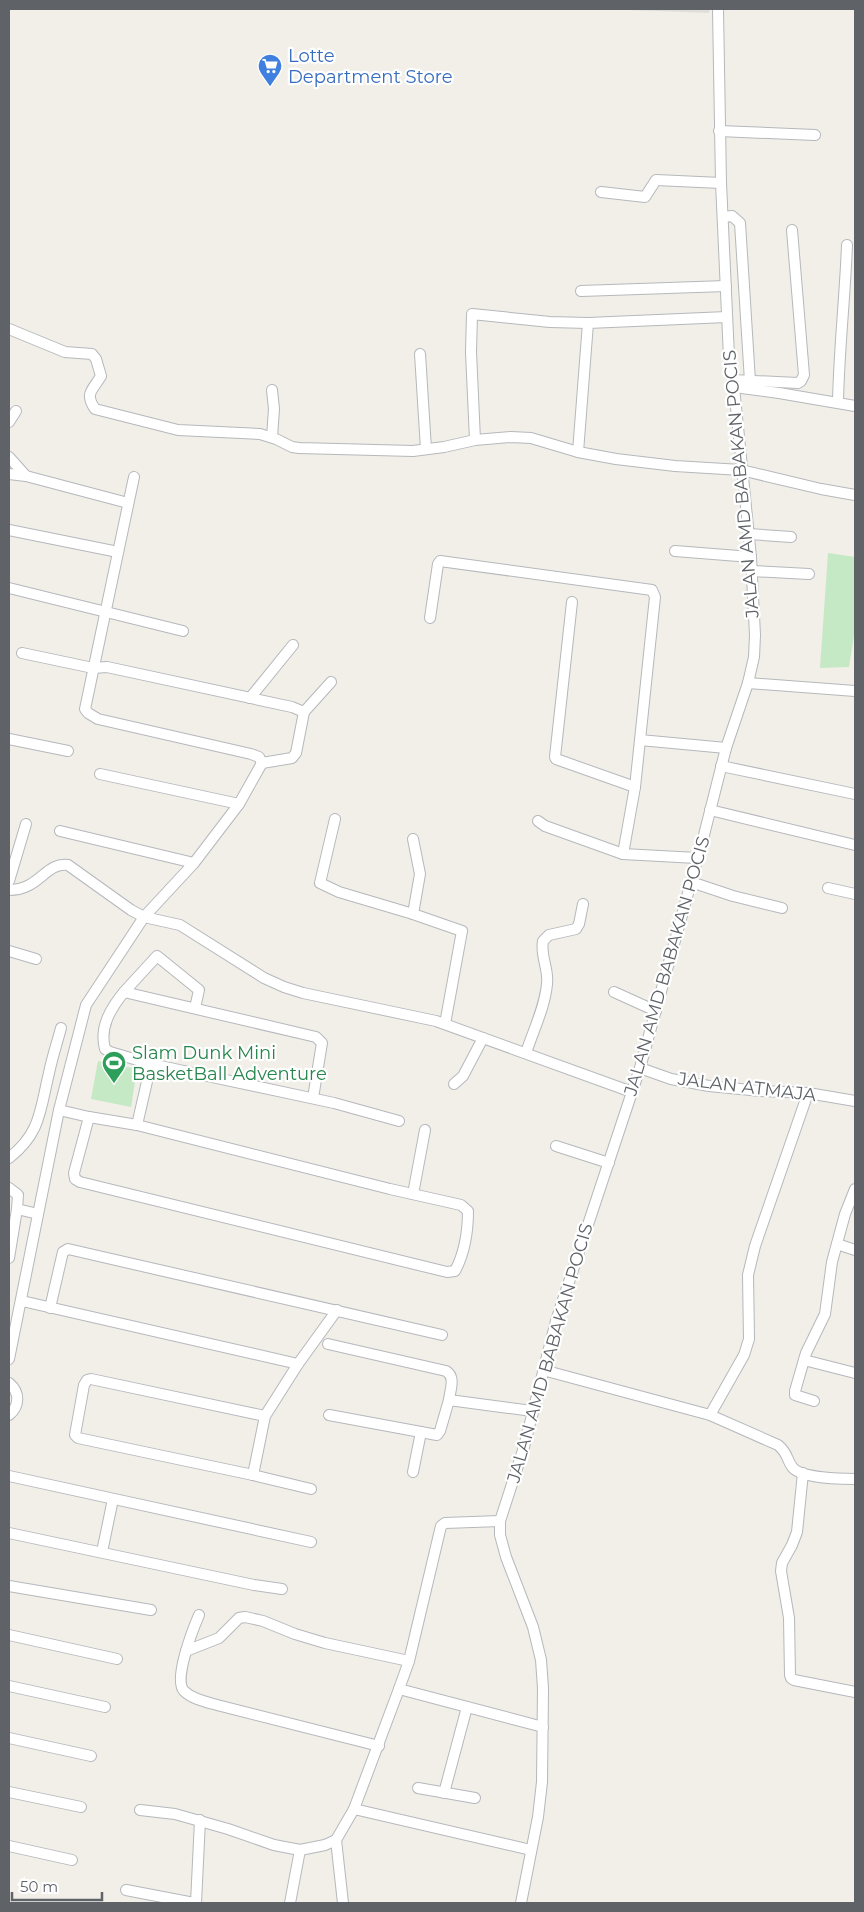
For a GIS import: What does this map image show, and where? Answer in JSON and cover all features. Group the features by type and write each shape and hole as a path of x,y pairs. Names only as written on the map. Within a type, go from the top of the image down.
{"street":[{"name":"JALAN AMD BABAKAN POCIS","path":"521,1903 532,1850 542,1782 541,1660 533,1628 506,1557 500,1535 500,1521 518,1464 556,1321 640,1068 698,858 726,748 748,683 754,657 755,635 751,557 729,357 720,184 718,9"},
{"path":"720,131 815,135"},
{"path":"600,192 645,196 656,180 720,184"},
{"path":"723,217 732,216 740,222 750,381"},
{"path":"733,383 750,381 798,383 804,375 792,230"},
{"path":"838,402 839,357 845,301 847,244"},
{"path":"581,291 726,286"},
{"path":"475,440 471,315 550,322 588,323 727,317"},
{"path":"578,452 588,323"},
{"path":"9,329 65,352 92,354 96,359 101,376 90,391 90,402 95,409 178,430 245,433 272,437 298,448 357,451 413,451 475,440 511,437 531,438 578,452 643,463 742,470 855,495"},
{"path":"420,354 426,449"},
{"path":"733,383 855,406"},
{"path":"272,390 274,409 272,437"},
{"path":"9,422 16,411"},
{"path":"9,457 26,476"},
{"path":"9,474 26,476 128,503"},
{"path":"134,477 93,668 86,710 92,717 251,754 259,757 262,763"},
{"path":"9,530 118,552"},
{"path":"749,534 791,537"},
{"path":"675,551 751,557"},
{"path":"430,618 440,561 652,590 655,597 640,740 623,854"},
{"path":"752,571 809,574"},
{"path":"9,588 183,631"},
{"path":"572,602 555,757 556,759 634,787"},
{"path":"250,698 293,645"},
{"path":"22,653 93,668 107,667 296,708 304,712"},
{"path":"262,763 292,758 296,753 304,712 331,682"},
{"path":"748,683 855,691"},
{"path":"9,739 68,751"},
{"path":"640,740 726,748"},
{"path":"9,1358 59,1110 86,1005 144,917 194,863 239,804 262,763"},
{"path":"722,766 855,794"},
{"path":"100,774 239,804"},
{"path":"710,810 855,845"},
{"path":"335,819 320,883 339,892 414,914 462,931 445,1024"},
{"path":"538,821 545,826 623,854 698,858"},
{"path":"9,882 26,824"},
{"path":"60,831 194,863"},
{"path":"413,839 420,874 414,914"},
{"path":"9,890 26,888 36,882 53,866 60,864 68,865 101,890 144,917 167,921 192,931 264,978 284,987 303,993 445,1024 632,1092"},
{"path":"691,882 733,896 782,908"},
{"path":"828,888 855,894"},
{"path":"526,1053 547,986 548,974 542,955 543,941 550,935 576,929 579,924 582,904"},
{"path":"9,951 36,959"},
{"path":"195,1008 199,990 158,956 124,992 107,1016 103,1042 105,1049 152,1064 313,1098 399,1121"},
{"path":"124,992 316,1037 322,1043 313,1098"},
{"path":"614,992 656,1011"},
{"path":"9,1158 31,1136 39,1119 61,1028"},
{"path":"454,1084 462,1076 483,1038"},
{"path":"137,1126 152,1064"},
{"name":"JALAN ATMAJA","path":"640,1068 671,1079 709,1086 808,1093 855,1101"},
{"path":"710,1415 744,1355 749,1339 748,1275 755,1246 808,1093"},
{"path":"59,1110 137,1126 461,1205 468,1211 468,1222 460,1261 455,1272 447,1272 80,1182 75,1179 74,1173 89,1117"},
{"path":"413,1194 425,1130"},
{"path":"556,1146 608,1163"},
{"path":"9,1188 18,1195 17,1209 11,1229 9,1258"},
{"path":"814,1401 795,1396 812,1338 825,1314 832,1262 845,1214 855,1189"},
{"path":"17,1209 38,1214"},
{"path":"837,1244 855,1250"},
{"path":"50,1308 63,1252 68,1249 442,1335"},
{"path":"22,1301 298,1364"},
{"path":"253,1474 266,1416 298,1364 337,1310"},
{"path":"328,1344 446,1371 450,1373 452,1378 449,1400 437,1435 329,1415"},
{"path":"804,1360 855,1373"},
{"path":"543,1370 710,1415 778,1445 786,1453 792,1467 803,1472 825,1478 855,1479"},
{"path":"266,1416 92,1379 87,1380 84,1385 75,1432 76,1437 253,1474 310,1489"},
{"path":"9,1384 14,1387 18,1398 15,1409 9,1415"},
{"path":"449,1400 532,1411"},
{"path":"413,1472 421,1432"},
{"path":"803,1472 797,1532 792,1546 782,1563 781,1571 788,1618 790,1675 794,1680 855,1692"},
{"path":"9,1476 312,1542"},
{"path":"102,1552 113,1500"},
{"path":"140,1810 175,1814 200,1820 274,1845 300,1850 325,1845 336,1840 354,1809 409,1661 441,1526 445,1523 500,1521"},
{"path":"9,1533 254,1585 282,1589"},
{"path":"9,1586 151,1610"},
{"path":"199,1616 186,1651 180,1682 184,1692 190,1696 217,1705 379,1746"},
{"path":"186,1651 219,1638 239,1618 245,1617 325,1643 409,1661"},
{"path":"9,1635 117,1659"},
{"path":"9,1686 105,1706"},
{"path":"399,1689 543,1728"},
{"path":"444,1793 467,1707"},
{"path":"9,1738 92,1756"},
{"path":"418,1788 475,1798"},
{"path":"9,1792 81,1807"},
{"path":"354,1809 532,1850"},
{"path":"126,1890 195,1903 200,1820"},
{"path":"336,1840 343,1903"},
{"path":"9,1846 72,1860"},
{"path":"290,1903 300,1850"}],"shaded area":[{"path":"603,9 710,9 709,13"}],"green space":[{"path":"828,553 855,557 855,629 849,667 820,668"},
{"name":"Slam Dunk Mini BasketBall Adventure","path":"98,1061 137,1069 131,1107 91,1099"}],"place":[{"name":"Lotte Department Store","path":"270,87"},
{"name":"Slam Dunk Mini BasketBall Adventure","path":"114,1084"}]}
